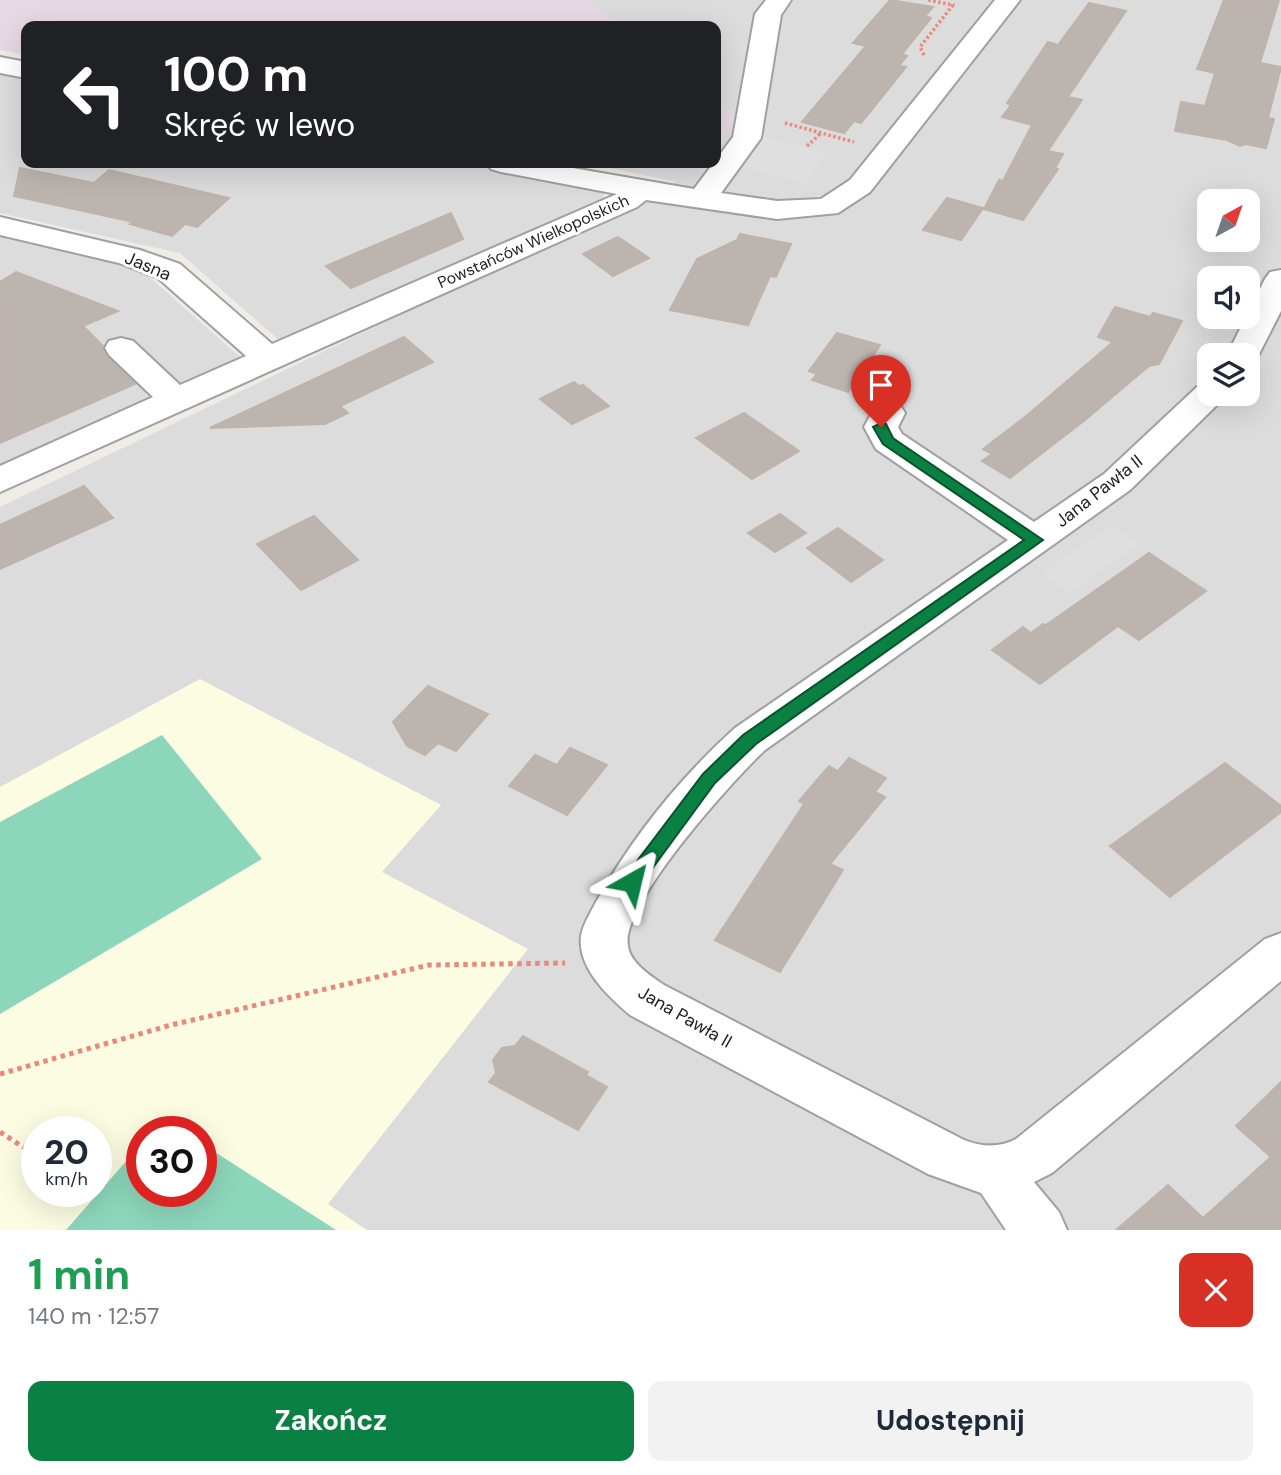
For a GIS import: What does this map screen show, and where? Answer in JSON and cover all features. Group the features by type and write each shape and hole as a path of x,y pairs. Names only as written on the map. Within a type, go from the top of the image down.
{"street":[{"path":"702,199 747,138 768,14 779,0"},
{"name":"Powstańców Wielkopolskich","path":"0,481 268,358 627,201 640,190 777,210 828,207 860,186 1007,0"},
{"path":"0,65 21,69"},
{"path":"527,168 640,190"},
{"name":"Jasna","path":"0,226 129,256 169,271 268,358"},
{"path":"1249,343 1281,279"},
{"path":"121,348 176,400"},
{"name":"Jana Pawła II","path":"996,1172 974,1170 946,1157 648,1000 624,982 607,960 604,934 617,903 709,778 750,739 1118,482 1197,406"},
{"path":"888,413 881,427 888,441 1035,540"},
{"path":"1041,1230 1025,1213 996,1172 1016,1167 1034,1156 1277,964"}],"path":[{"path":"926,60 920,47 953,5 928,0"},
{"path":"781,122 858,143 848,152"},
{"path":"807,146 821,133"},
{"path":"0,1074 171,1025 429,965 566,963"},
{"path":"0,1132 21,1146"}],"shaded area":[{"path":"0,0 1281,0 1281,1230 0,1230 0,507 676,182 609,168 721,168 721,21 21,21"},
{"path":"0,0 585,0 616,21 21,21 21,54 0,50"},
{"path":"0,71 21,75 21,168 493,168 605,190 603,198 280,341 180,253 0,213"},
{"path":"721,109 738,112 721,141"},
{"path":"743,131 827,153 804,184 723,162"},
{"path":"0,233 111,262 148,276 240,357 0,466"},
{"path":"1110,525 1139,544 1070,593 1041,574"},
{"path":"200,679 441,805 382,872 528,949 328,1204 367,1230 0,1230 0,787"}],"green space":[{"path":"162,735 262,859 0,1014 0,822"},
{"path":"217,1153 336,1230 66,1230 86,1207 112,1207 112,1177 126,1161 126,1207 217,1207"}],"building":[{"path":"890,0 933,7 925,16 931,18 902,54 907,56 899,66 906,67 861,123 854,121 844,133 802,122 866,46 853,43"},
{"path":"1224,0 1279,0 1260,63 1281,67 1268,118 1274,119 1266,148 1246,144 1240,146 1227,140 1175,131 1181,102 1205,106 1215,73 1197,69"},
{"path":"1089,3 1126,11 1068,97 1082,100 1048,151 1063,154 1055,168 1058,169 1023,220 984,209 999,180 1003,181 1032,125 1002,117 1011,105 1007,103 1048,42 1058,45"},
{"path":"20,168 94,183 109,170 229,198 197,227 185,224 172,236 130,224 134,222 14,196"},
{"path":"947,198 983,208 961,240 923,230"},
{"path":"451,213 463,239 351,288 326,266"},
{"path":"740,234 791,244 776,277 770,276 748,325 670,310 697,259 737,240"},
{"path":"618,237 649,258 613,276 583,254"},
{"path":"16,272 118,311 83,326 103,346 107,357 135,384 0,443 0,282"},
{"path":"1115,307 1150,317 1153,313 1182,321 1159,364 1149,366 1010,478 982,461 992,454 983,449 1113,342 1098,337"},
{"path":"837,333 880,345 848,392 812,380 817,374 809,371"},
{"path":"404,337 433,362 340,406 348,413 325,424 210,428"},
{"path":"574,382 579,386 583,385 609,406 572,424 540,399"},
{"path":"744,413 799,451 752,479 696,438"},
{"path":"84,486 113,518 0,569 0,525"},
{"path":"780,514 806,533 775,552 748,533"},
{"path":"314,516 358,560 301,590 257,544"},
{"path":"838,528 883,560 851,582 807,548"},
{"path":"1149,553 1206,591 1139,640 1118,626 1040,684 992,650 1023,627 1031,633 1043,624 1046,625"},
{"path":"428,686 488,714 456,751 438,743 425,755 407,746 393,722"},
{"path":"570,748 607,765 567,815 509,786 535,755 557,765"},
{"path":"849,758 886,778 875,792 885,797 830,864 843,870 780,972 715,940 804,804 799,801 829,766 838,771"},
{"path":"1225,763 1281,806 1281,812 1170,897 1110,846"},
{"path":"523,1036 588,1072 586,1075 607,1087 578,1130 489,1082 496,1073 493,1060 502,1048 515,1046"},
{"path":"1281,1082 1281,1230 1116,1230 1168,1185 1203,1218 1271,1157 1236,1126"}],"route":[{"path":"632,882 709,778 750,739 1035,540 898,449 882,434 881,427"}]}
